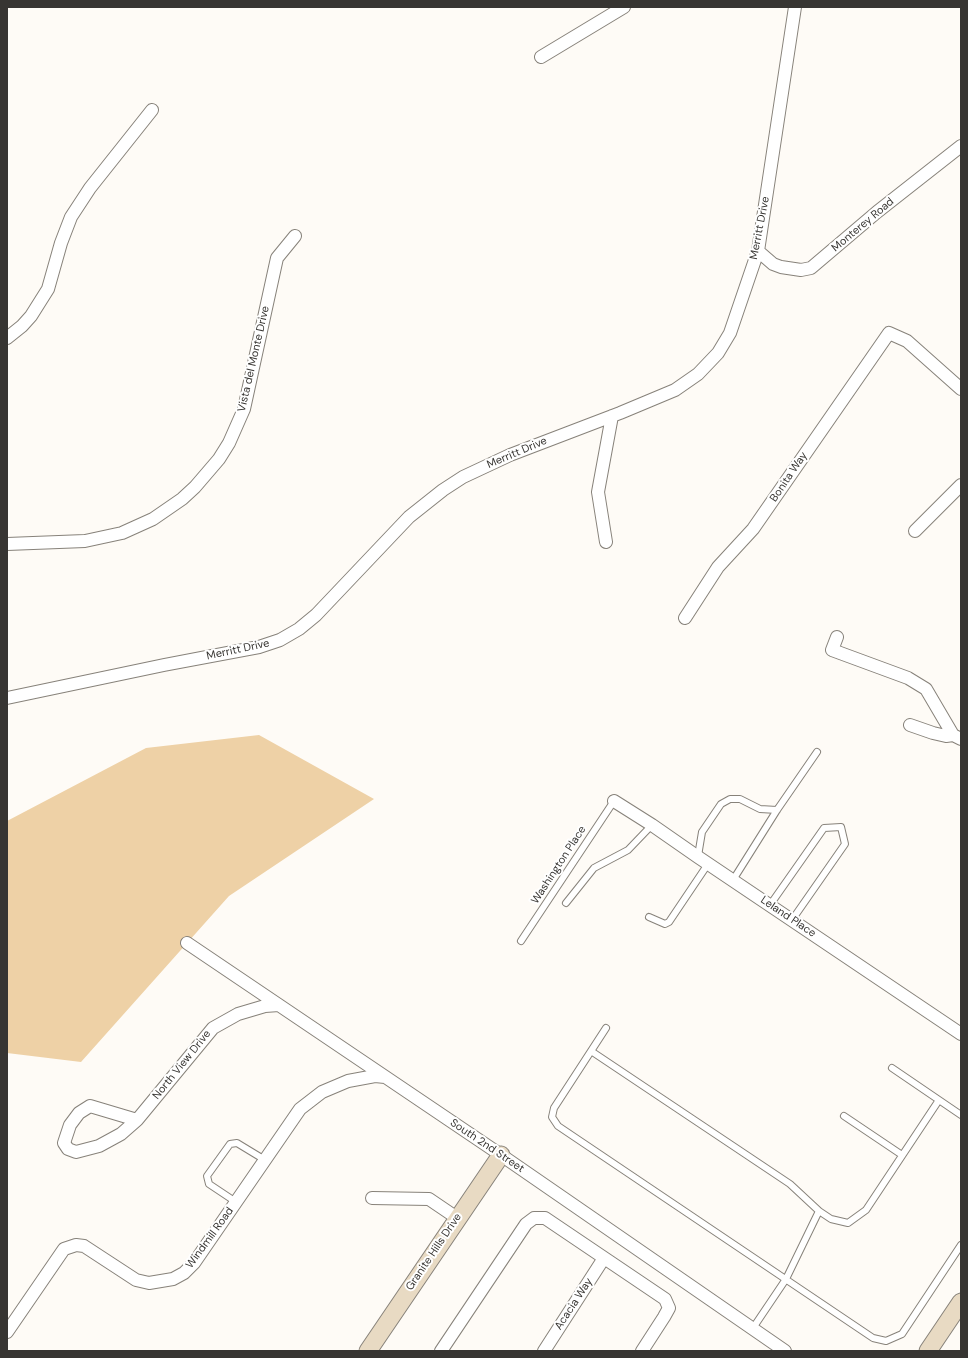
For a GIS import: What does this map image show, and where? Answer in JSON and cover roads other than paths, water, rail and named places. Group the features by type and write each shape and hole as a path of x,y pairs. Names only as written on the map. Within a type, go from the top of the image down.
{"street":[{"path":"541,57 624,7"},
{"name":"Merritt Drive","path":"7,698 164,664 259,647 280,640 299,629 316,614 409,517 443,490 463,477 510,455 612,416 675,390 687,383 718,353 730,333 758,251 795,7"},
{"path":"7,338 22,326 31,316 48,289 60,243 75,212 90,188 152,110"},
{"name":"Monterey Road","path":"758,251 774,264 801,270 811,268 877,212 961,146"},
{"name":"Vista del Monte Drive","path":"7,544 84,541 122,533 143,525 168,510 208,474 229,443 244,409 277,258 295,236"},
{"name":"Bonita Way","path":"685,618 718,567 753,529 888,333 907,341 961,389"},
{"path":"606,542 598,492 612,416"},
{"path":"915,531 961,485"},
{"path":"837,637 832,650 908,678 926,689 957,737"},
{"path":"910,725 915,728 946,736 957,737"},
{"name":"Leland Place","path":"614,801 652,825 961,1034"},
{"name":"South 2nd Street","path":"187,943 501,1155 785,1351"},
{"name":"North View Drive","path":"137,1120 90,1106 79,1113 70,1126 64,1143 68,1149 76,1152 99,1146 121,1134 137,1120 212,1028 238,1014 265,1006 279,1006"},
{"name":"Windmill Road","path":"7,1332 64,1249 84,1246 136,1280 149,1283 173,1279 184,1273 194,1263 300,1109 322,1092 348,1081 375,1076 386,1078"},
{"name":"Granite Hills Drive","path":"368,1351 501,1155"},
{"path":"372,1198 429,1198 457,1218"},
{"path":"441,1351 526,1224 534,1218 545,1218 665,1299 669,1308 642,1351"},
{"name":"Acacia Way","path":"544,1351 604,1258"},
{"path":"928,1351 961,1302"}],"lane":[{"path":"733,880 777,810 817,752"},
{"path":"649,917 665,924 669,922 703,860 702,832 721,804 730,799 740,799 760,809 777,810"},
{"name":"Washington Place","path":"521,941 614,801"},
{"path":"566,902 594,868 628,850 652,825"},
{"path":"770,905 824,828 841,827 845,844 792,920"},
{"path":"606,1028 554,1108 552,1117 558,1126 873,1338 886,1341 902,1334 961,1245"},
{"path":"591,1051 790,1184 819,1212 831,1219 848,1223 866,1210 939,1100"},
{"path":"892,1068 961,1114"},
{"path":"844,1116 902,1155"},
{"path":"236,1202 209,1184 207,1176 230,1144 237,1143 265,1160"},
{"path":"753,1328 786,1279 819,1212"}]}
